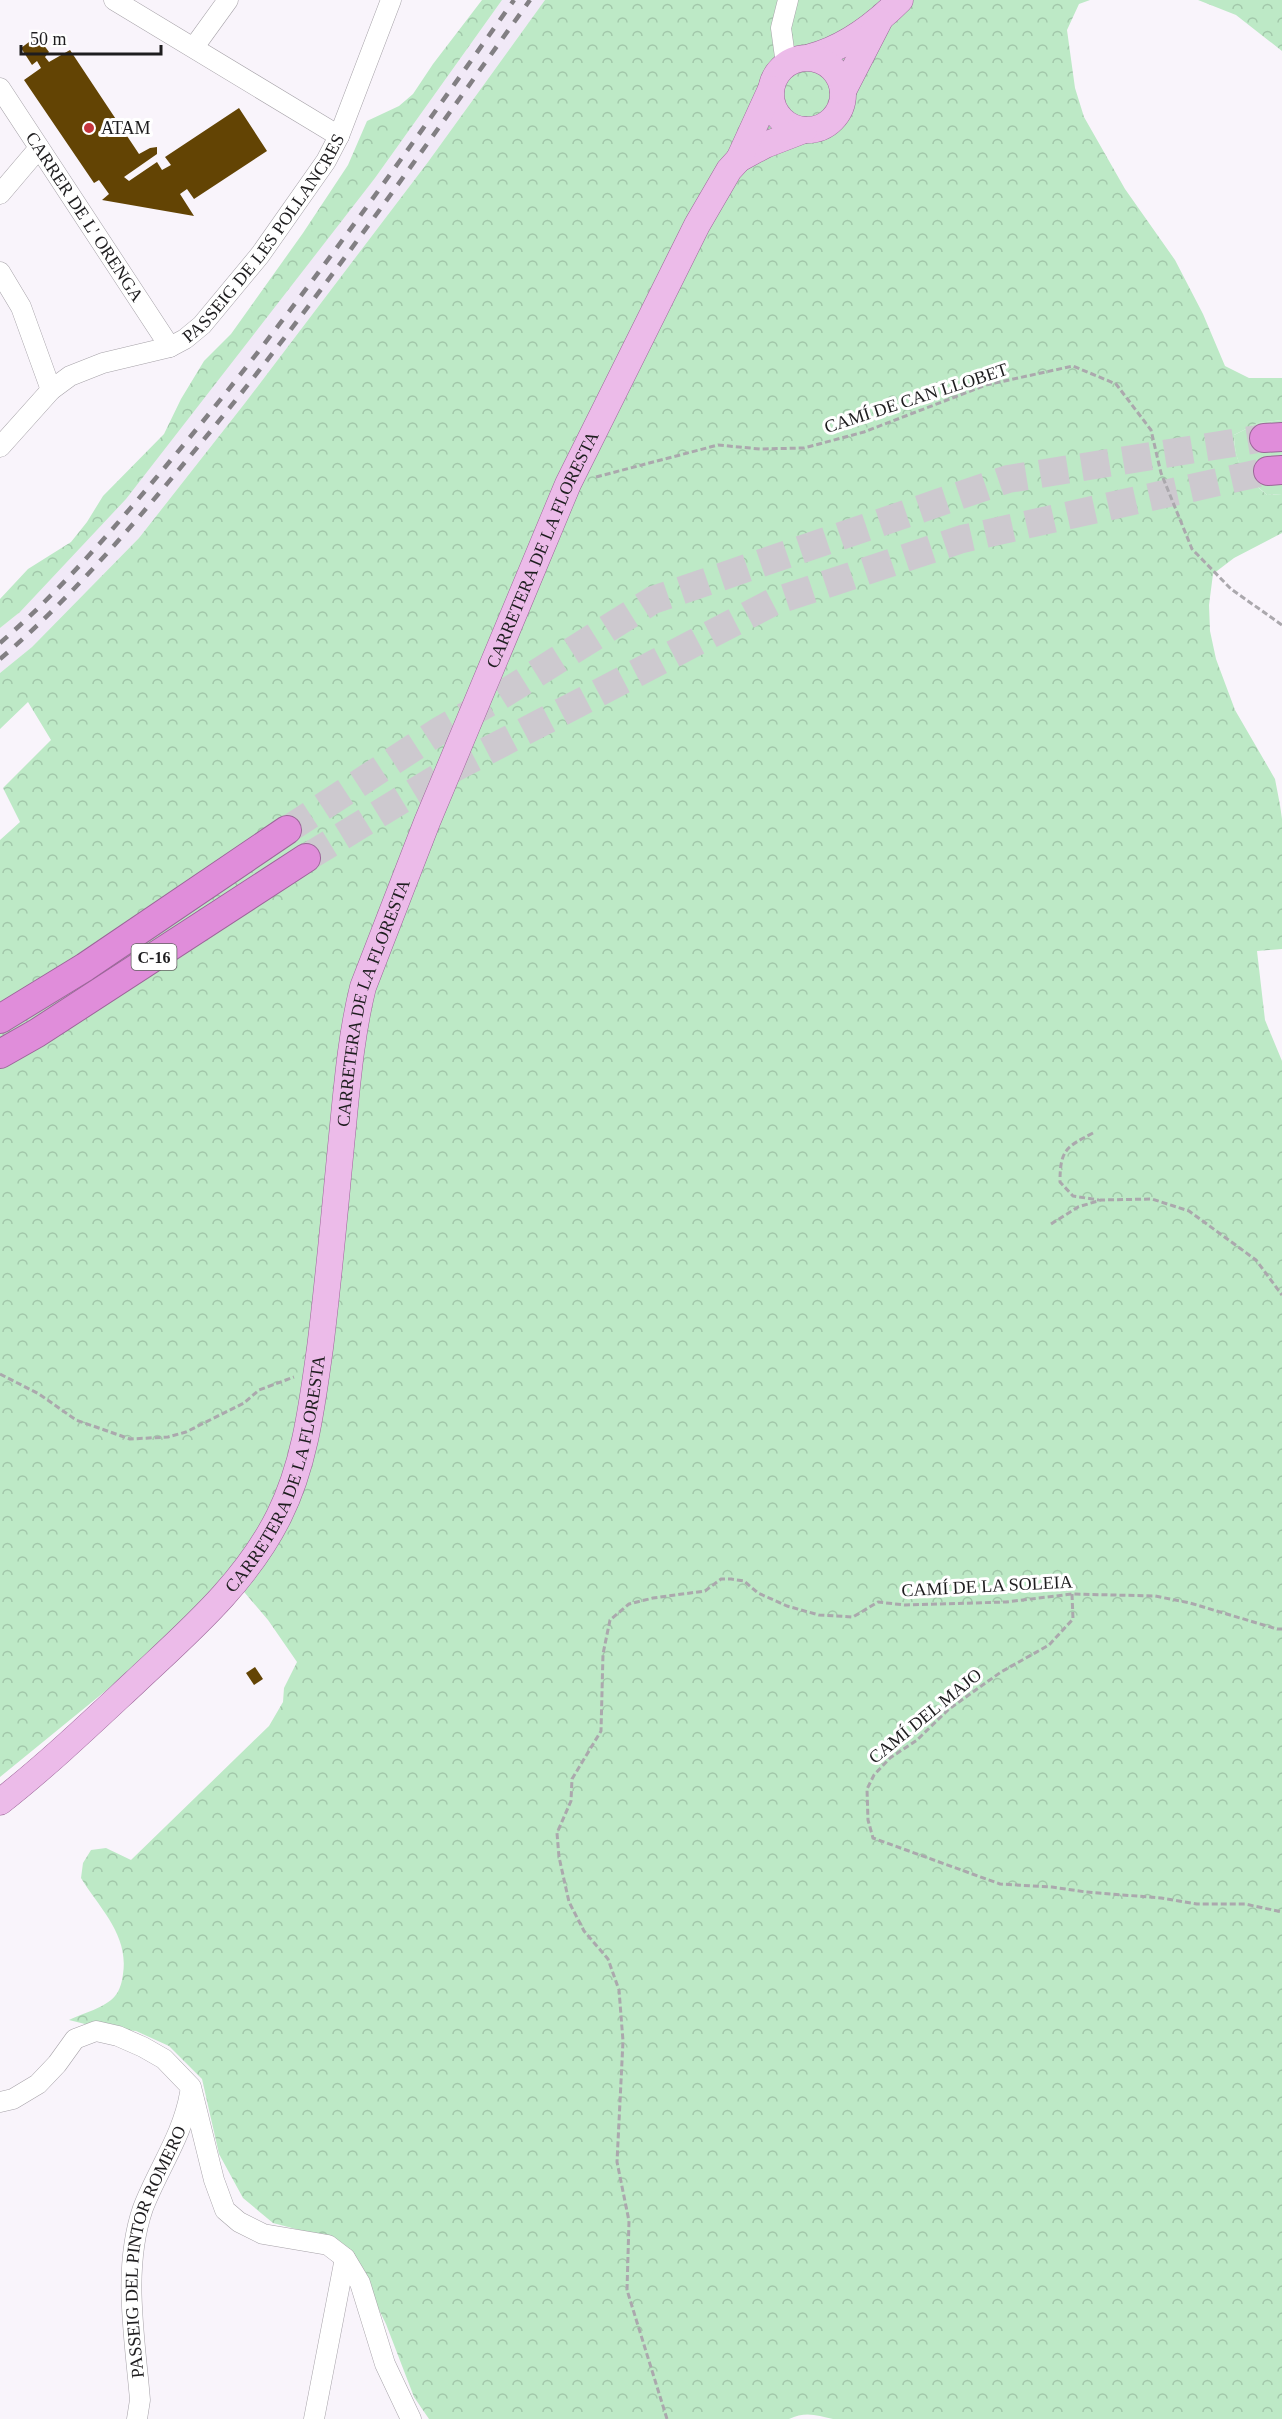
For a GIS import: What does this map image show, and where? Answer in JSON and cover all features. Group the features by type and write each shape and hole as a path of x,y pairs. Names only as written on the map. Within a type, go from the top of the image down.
{"highway":[{"name":"C-16","path":"0,1019 85,967 287,830"},
{"name":"C-16","path":"0,1054 37,1033 306,858"}],"main road":[{"path":"798,60 821,60 839,76 843,99 839,111 823,127 804,130 788,125 779,117 773,107 771,89 778,72 798,60 832,50 879,21 900,0"},
{"path":"843,91 879,21"},
{"name":"CARRETERA DE LA FLORESTA","path":"0,1802 42,1767 211,1611 255,1557 279,1515 297,1472 313,1401 344,1112 357,1010 363,987 427,822 568,484 697,225 729,170 739,159 771,89"},
{"name":"CARRETERA DE LA FLORESTA","path":"739,159 765,145 804,130"}],"street":[{"path":"114,0 339,136"},
{"path":"194,47 228,0"},
{"name":"PASSEIG DE LES POLLANCRES","path":"0,447 51,390 70,376 103,363 170,347 185,339 202,325 260,255 326,161 339,136 391,0"},
{"path":"788,0 781,28 798,60"},
{"name":"CARRER DE L' ORENGA","path":"0,88 170,347"},
{"path":"0,194 39,148"},
{"path":"0,272 21,307 51,390"},
{"path":"0,2102 14,2099 38,2084 57,2064 75,2039 96,2031 118,2036 164,2059 185,2081 225,2210 239,2222 263,2234 328,2245 345,2258 360,2283 385,2364 411,2419"},
{"name":"PASSEIG DEL PINTOR ROMERO","path":"137,2419 140,2400 131,2281 135,2239 144,2207 187,2115 185,2081"},
{"path":"314,2419 345,2258"}],"path":[{"name":"CAMÍ DE CAN LLOBET","path":"568,484 718,445 760,449 804,448 864,432 986,386 1073,366 1116,384 1151,430 1161,473 1192,549 1231,589 1282,625"},
{"path":"1093,1133 1071,1144 1060,1160 1060,1182 1073,1196 1101,1200 1152,1199 1189,1211 1256,1260 1282,1295"},
{"path":"1051,1224 1078,1207 1101,1200"},
{"path":"0,1374 39,1394 76,1420 130,1439 168,1437 186,1432 244,1403 259,1390 304,1373 318,1359"},
{"name":"CAMÍ DE LA SOLEIA","path":"667,2419 627,2290 629,2221 617,2162 623,2042 620,1990 608,1959 584,1931 569,1902 559,1857 557,1833 571,1802 572,1779 601,1731 603,1654 610,1620 630,1604 653,1598 705,1591 721,1579 744,1581 758,1593 787,1606 809,1612 853,1617 878,1602 905,1605 972,1604 1072,1594 1155,1596 1190,1603 1282,1629"},
{"name":"CAMÍ DEL MAJO","path":"1072,1594 1073,1619 1048,1645 1001,1672 950,1709 916,1740 890,1758 874,1775 867,1789 867,1820 873,1838 1000,1884 1152,1897 1197,1904 1245,1904 1282,1912"}],"shaded area":[{"path":"502,0 545,0 428,162 139,538 32,647 0,673 0,628 20,612 375,178"}],"green space":[{"path":"482,0 502,0 375,178 126,499 20,612 0,628 0,599 28,569 71,542 103,496 164,434 181,399 204,361 231,334 348,165 367,121 399,106 413,94"},
{"path":"545,0 1090,0 1079,4 1067,30 1075,88 1084,117 1125,189 1175,260 1203,314 1225,366 1249,378 1282,378 1282,420 1258,423 1234,435 1236,454 1247,476 1267,495 1282,494 1282,533 1234,558 1213,574 1209,605 1210,631 1216,659 1235,710 1275,779 1282,819 1282,949 1257,951 1265,1020 1282,1061 1282,2419 833,2419 806,2414 789,2419 429,2419 414,2397 386,2324 354,2259 311,2233 273,2223 243,2198 219,2154 202,2079 169,2046 136,2031 97,2027 69,2020 111,2000 119,1989 123,1974 122,1947 117,1935 81,1878 83,1863 91,1850 106,1848 131,1860 269,1726 283,1702 284,1688 297,1662 268,1620 234,1580 152,1653 0,1777 0,840 20,822 3,788 51,740 28,702 0,729 0,673 32,647 139,538 428,162"},
{"path":"1198,0 1282,0 1282,51 1236,15"},
{"path":"1282,420 1282,494 1267,495 1252,482 1242,469 1236,455 1234,435 1258,423"}],"building":[{"name":"ATAM","path":"37,36 49,52 45,57 49,62 70,50 139,154 157,147 157,154 124,177 129,181 157,162 162,170 171,165 165,157 239,108 267,151 194,199 187,189 180,194 194,216 102,200 109,194 99,180 94,183 24,80 41,68 37,61 32,65 21,48"},
{"path":"255,1667 263,1679 254,1685 246,1673"}],"tunnel":[{"path":"287,830 439,731 497,698 653,600 1008,479 1264,438"},
{"path":"306,858 454,768 773,602 962,539 1268,471"}],"railway":[{"path":"0,643 24,622 92,552 265,344 350,230 514,0"},
{"path":"0,659 50,613 120,539 232,405 362,234 530,0"}],"place":[{"name":"ATAM","path":"89,128"}]}
